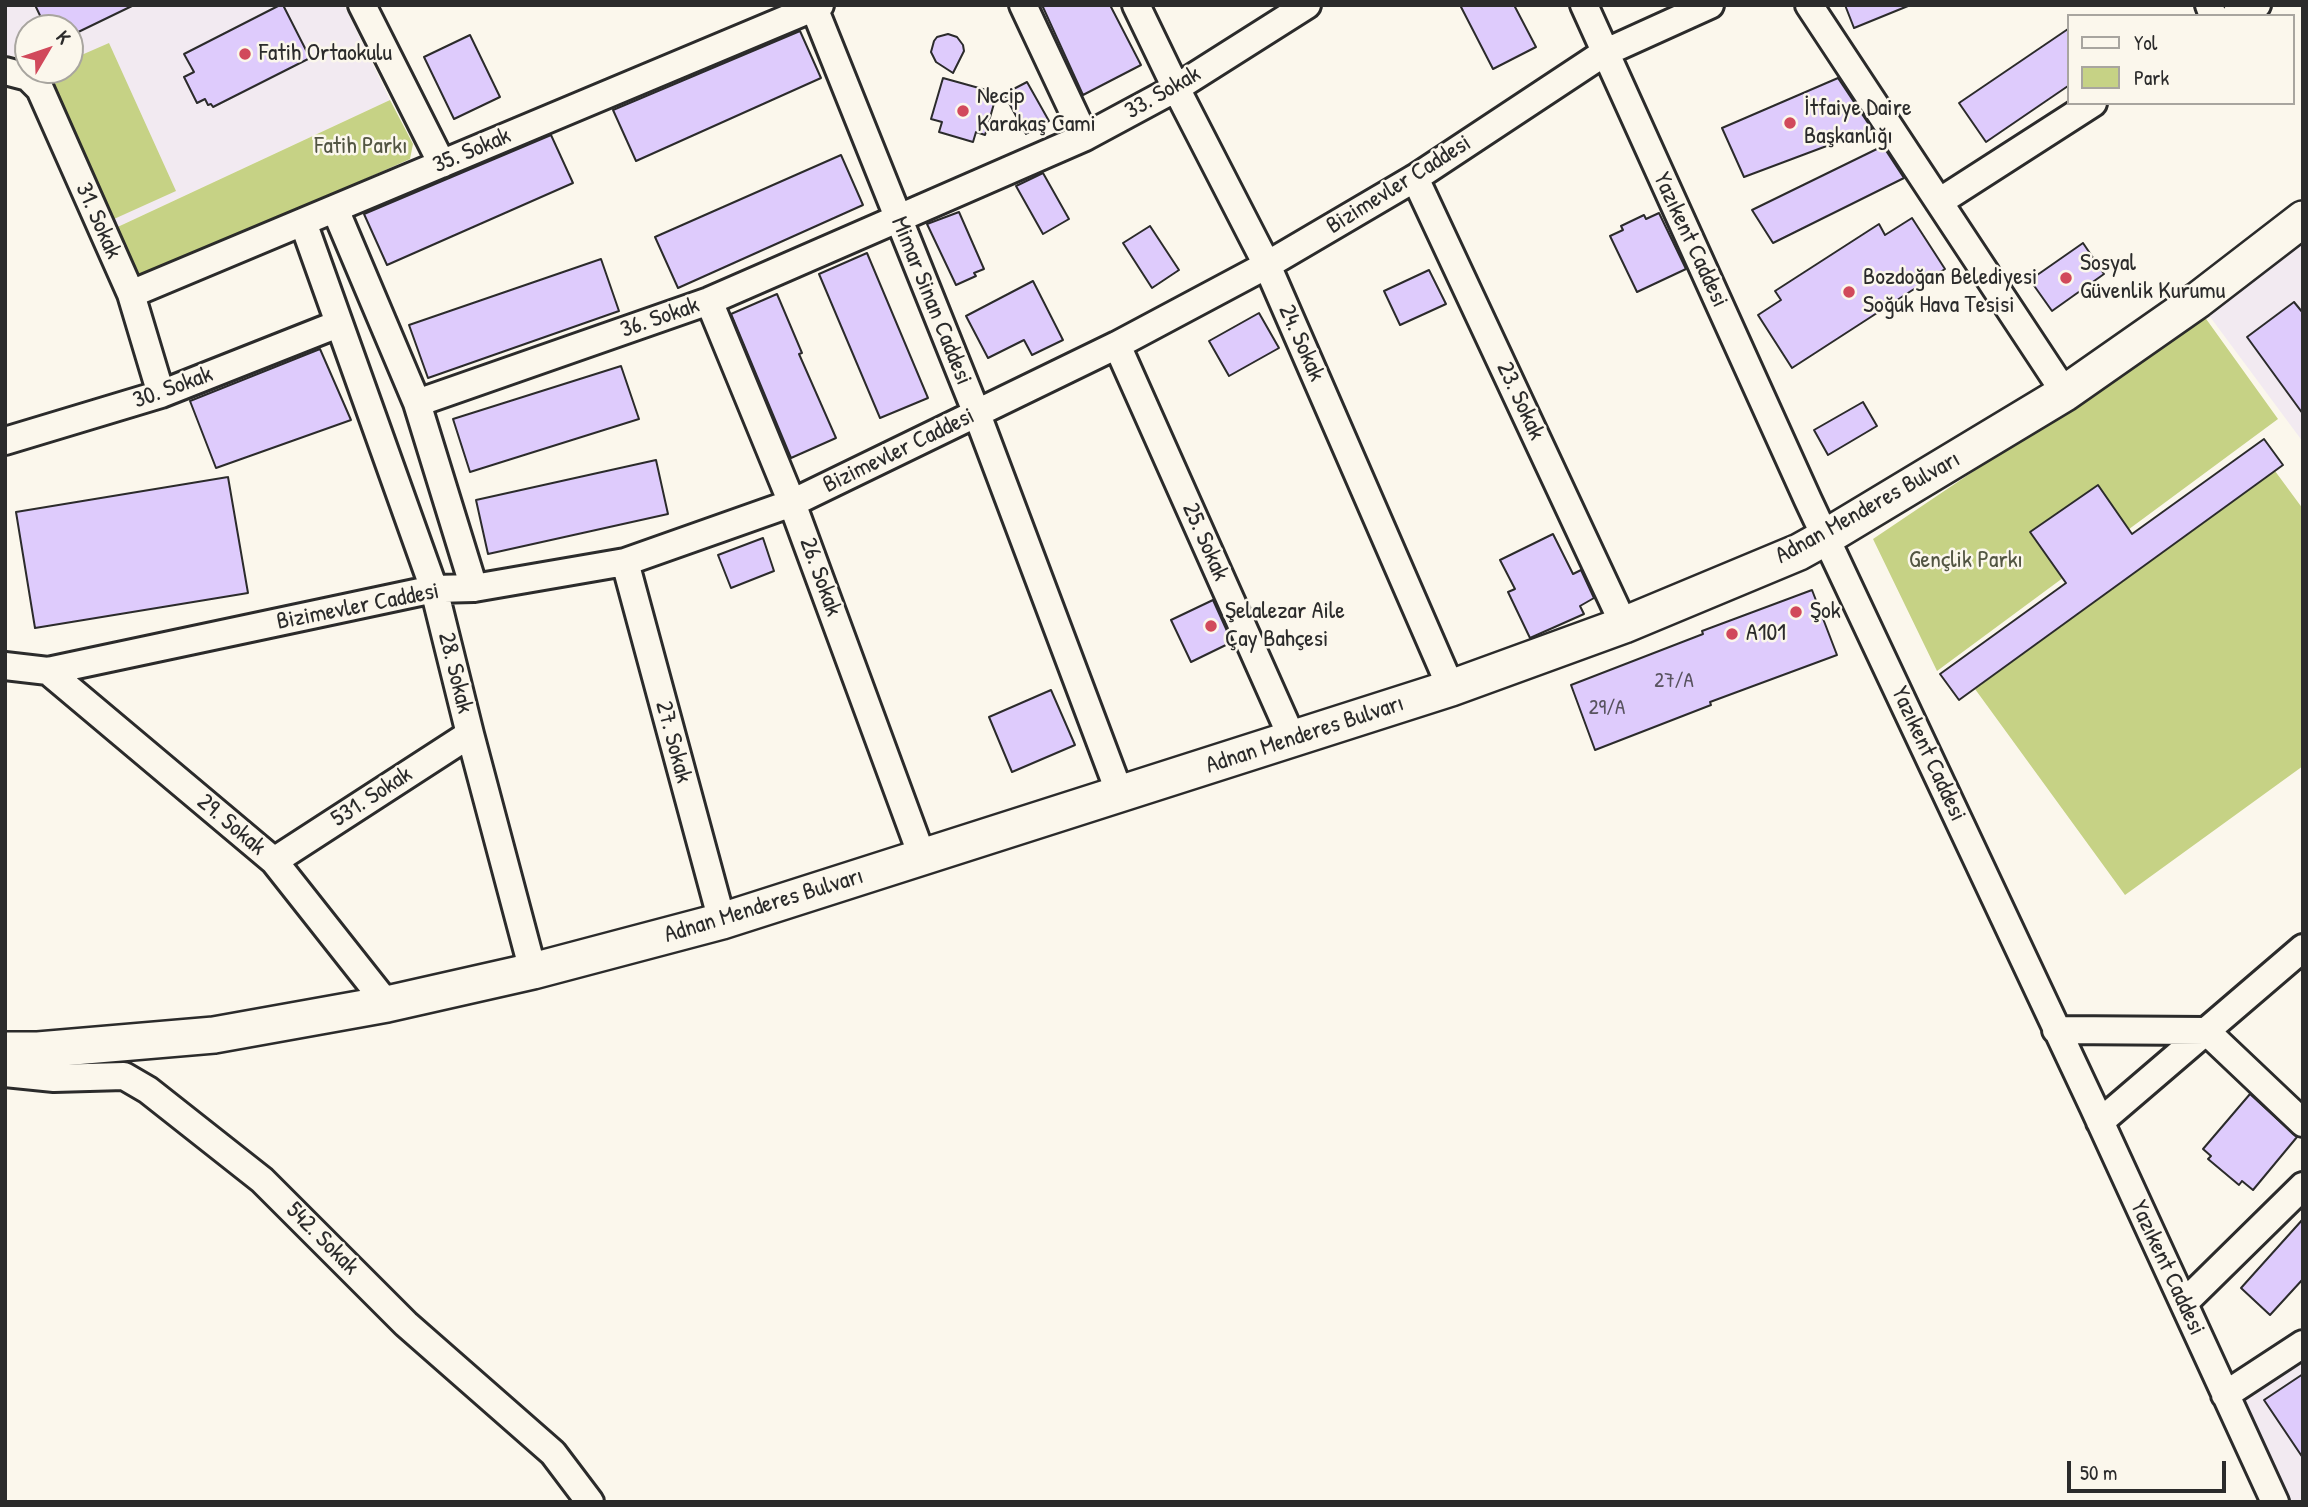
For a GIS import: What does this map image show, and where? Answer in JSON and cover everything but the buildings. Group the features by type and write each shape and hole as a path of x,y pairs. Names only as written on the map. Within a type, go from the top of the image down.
{"main road":[{"name":"Adnan Menderes Bulvarı","path":"5,1049 38,1050 214,1035 387,1004 533,971 722,921 1451,688 1624,625 1799,552 2065,393 2198,300 2303,219"},
{"name":"Adnan Menderes Bulvarı","path":"5,1026 214,1035"}],"street":[{"path":"362,5 442,164"},
{"path":"1023,5 1084,137"},
{"name":"24. Sokak","path":"1136,5 1175,88 1267,265 1451,688"},
{"name":"33. Sokak","path":"898,219 1084,137 1175,88 1307,5"},
{"name":"Yazıkent Caddesi","path":"1584,5 1826,537 2097,1114 2275,1502"},
{"name":"Bizimevler Caddesi","path":"5,666 48,671 434,589 474,587 625,562 792,503 1117,345 1267,265 1415,178 1604,53 1710,5"},
{"path":"1810,5 2065,393"},
{"path":"2239,14 2257,5"},
{"name":"35. Sokak","path":"131,294 816,6"},
{"name":"Mimar Sinan Caddesi","path":"816,6 977,414 1120,794"},
{"name":"31. Sokak","path":"5,71 28,77 40,89 131,294 161,394"},
{"path":"1939,202 2090,105"},
{"name":"23. Sokak","path":"1415,178 1624,625"},
{"path":"335,209 417,403 474,587"},
{"name":"36. Sokak","path":"417,403 709,301 898,219"},
{"name":"28. Sokak","path":"303,222 434,589 533,971"},
{"name":"26. Sokak","path":"709,301 792,503 922,856"},
{"name":"30. Sokak","path":"5,441 161,394 338,324"},
{"name":"25. Sokak","path":"1117,345 1293,740"},
{"name":"27. Sokak","path":"625,562 722,921"},
{"name":"29. Sokak","path":"48,671 274,861 387,1004"},
{"name":"531. Sokak","path":"274,861 470,734"},
{"path":"2097,1114 2193,1031 2303,948"},
{"path":"2056,1030 2193,1031 2303,1123"},
{"name":"542. Sokak","path":"5,1073 54,1078 124,1076 148,1090 262,1180 406,1324 553,1453 590,1502"},
{"path":"2184,1303 2303,1186"},
{"path":"2225,1395 2303,1344"}],"shaded area":[{"path":"5,5 344,5 390,100 109,231 41,84 84,84 84,14 14,14 14,56 5,55"},
{"path":"2303,238 2303,442 2205,310"},
{"path":"2303,1344 2303,1502 2275,1502 2225,1395"}],"green space":[{"path":"109,43 176,191 114,219 54,84 84,84 84,54"},
{"name":"Fatih Parkı","path":"390,100 413,144 410,159 132,283 109,231"},
{"name":"Gençlik Parkı","path":"2204,316 2278,419 1937,671 1873,539"},
{"path":"2275,471 2303,509 2303,766 2125,895 1975,689"}],"place":[{"name":"Fatih Ortaokulu","path":"245,54"},
{"name":"Necip Karakaş Cami","path":"963,111"},
{"name":"İtfaiye Daire Başkanlığı","path":"1790,123"},
{"name":"Sosyal Güvenlik Kurumu","path":"2066,278"},
{"name":"Bozdoğan Belediyesi Soğuk Hava Tesisi","path":"1849,292"},
{"name":"Şok","path":"1796,612"},
{"name":"Şelalezar Aile Çay Bahçesi","path":"1211,626"},
{"name":"A101","path":"1732,634"}]}
